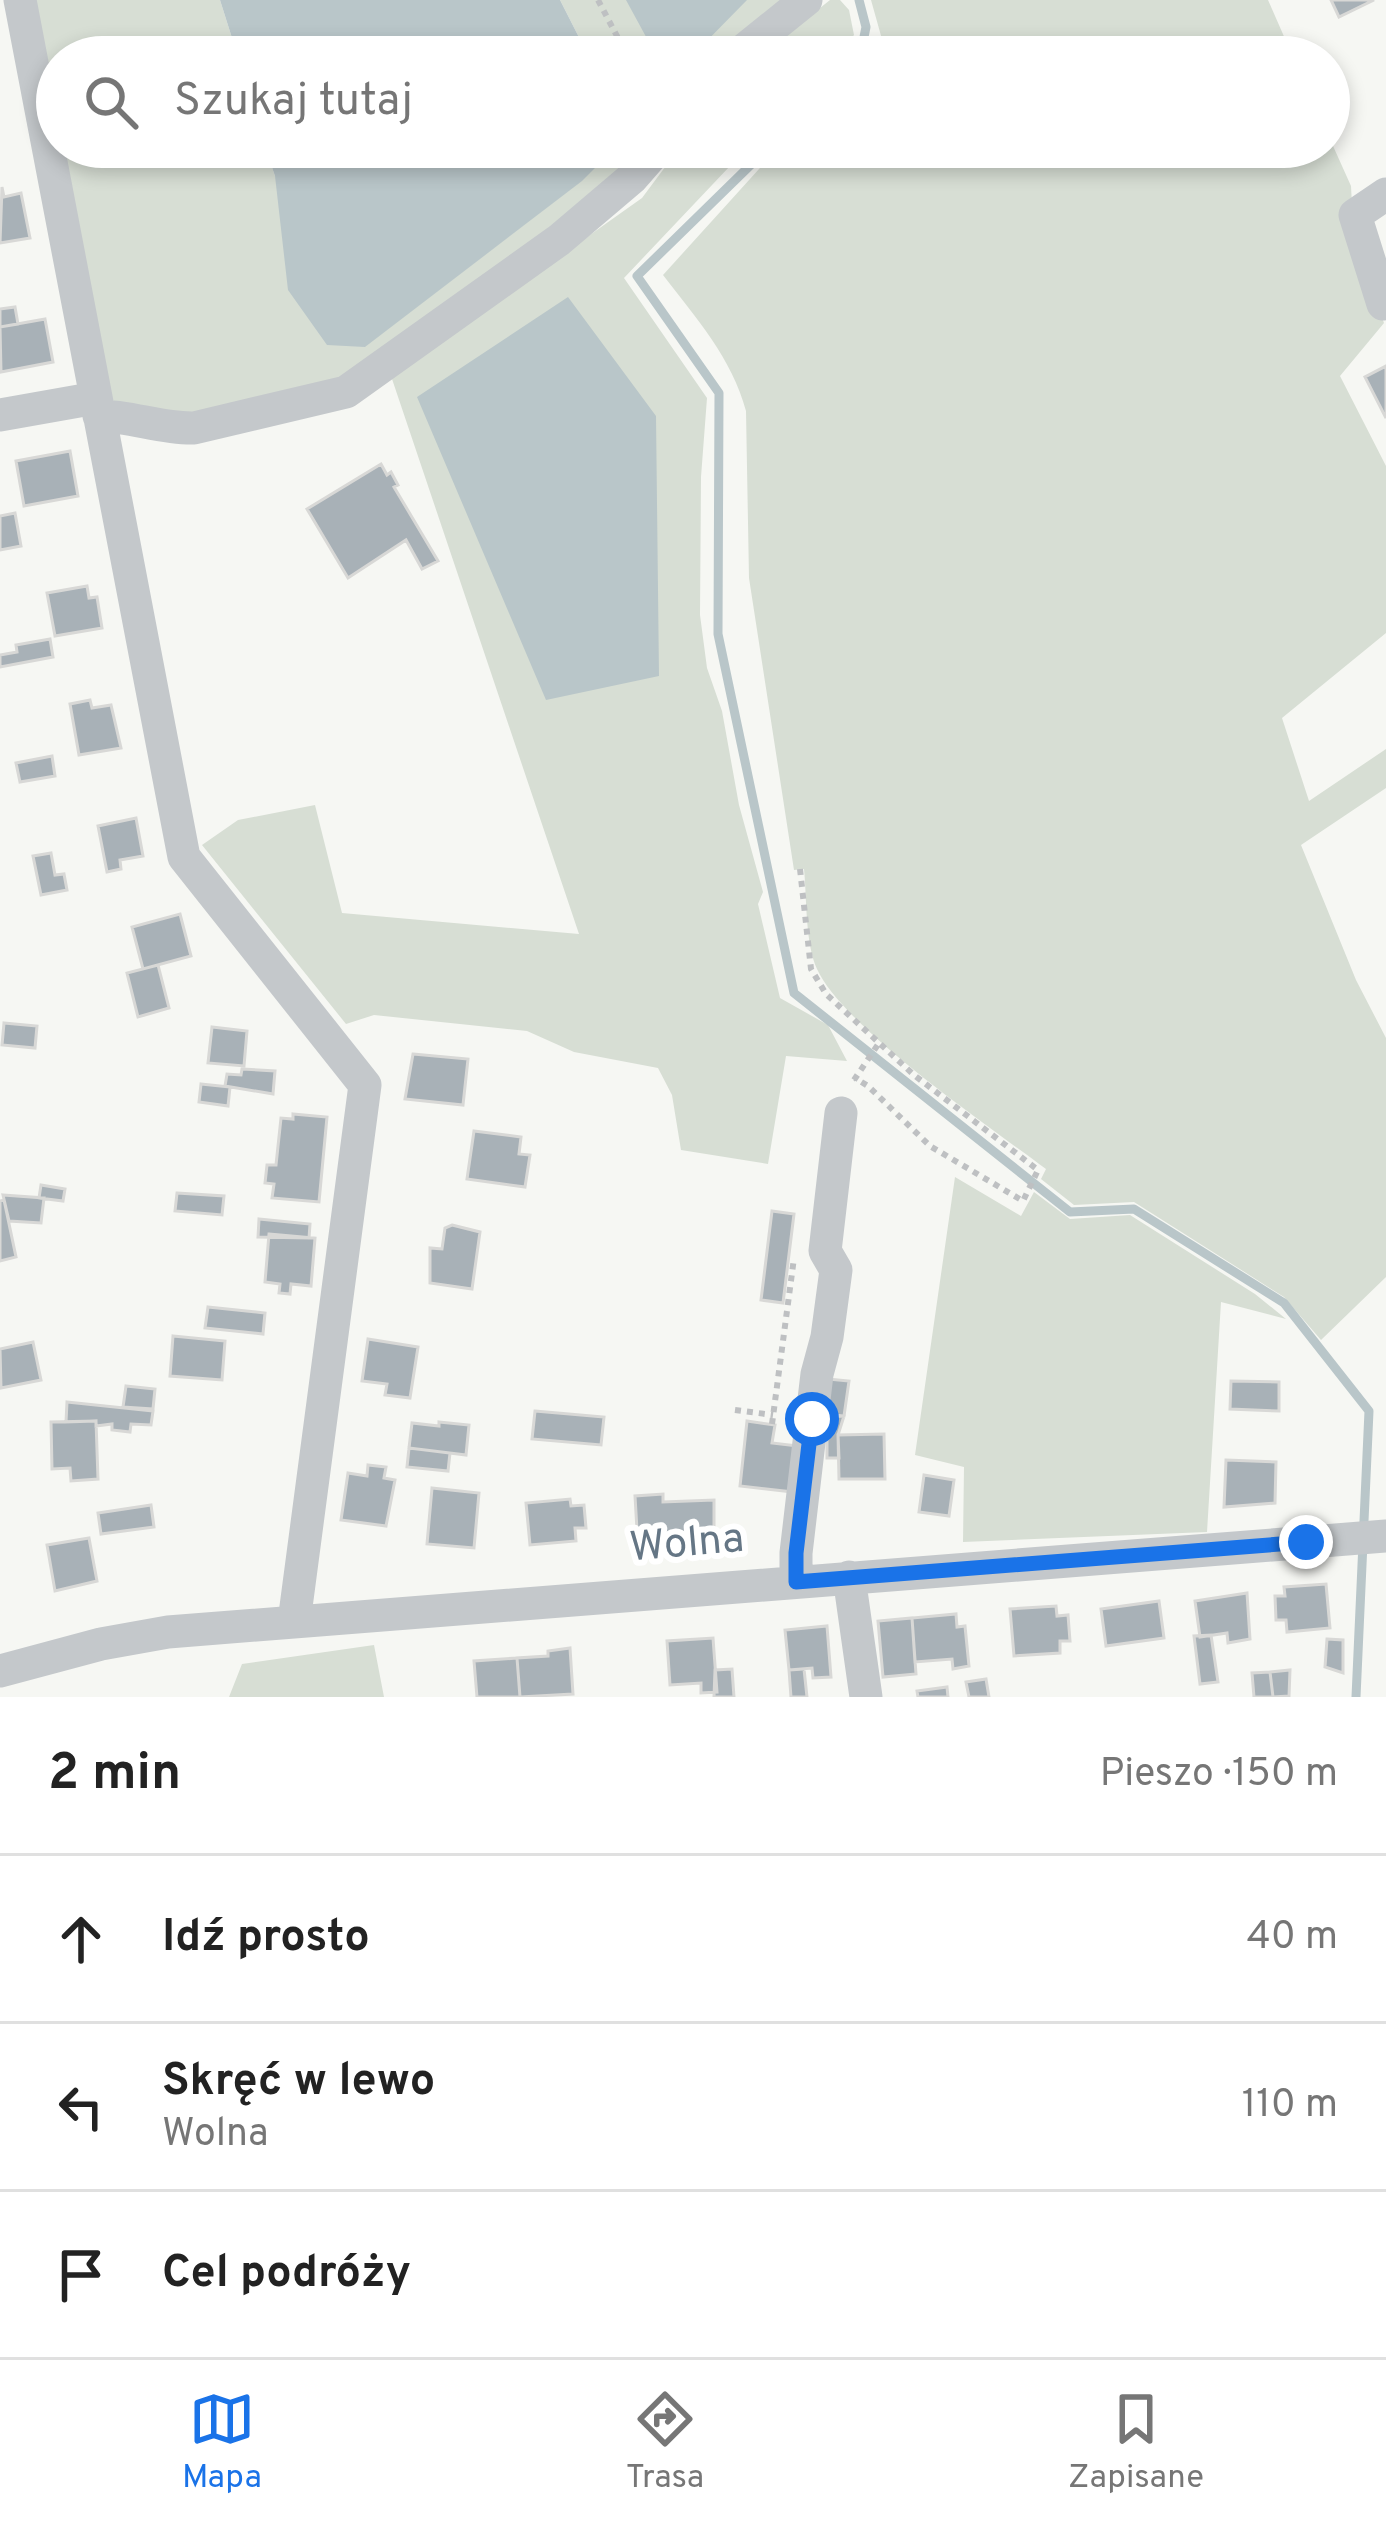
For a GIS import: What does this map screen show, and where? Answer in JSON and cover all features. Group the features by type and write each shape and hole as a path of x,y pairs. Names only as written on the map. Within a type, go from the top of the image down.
{"street":[{"path":"20,0 36,83"},
{"path":"761,36 806,0"},
{"path":"52,168 184,857 365,1085 294,1622"},
{"path":"0,415 98,407 172,428 194,428 346,392 585,220 640,168"},
{"path":"1383,304 1355,215 1386,194"},
{"path":"796,1582 817,1374 836,1270 825,1251 841,1113"},
{"name":"Wolna","path":"1,1672 129,1638 1370,1537"},
{"path":"849,1576 866,1697"}],"path":[{"path":"598,0 617,36"},
{"path":"800,869 811,969 826,994 874,1050 1038,1170 1022,1202 930,1146 855,1078 874,1050"},
{"path":"735,1410 772,1419 788,1291"}],"shaded area":[{"path":"33,0 220,0 231,36 40,36"},
{"path":"220,0 560,0 578,36 231,36"},
{"path":"560,0 797,0 752,36 578,36"},
{"path":"626,0 747,0 712,36 646,36"},
{"path":"830,0 840,0 849,10 853,36 785,36"},
{"path":"871,0 1268,0 1284,36 881,36"},
{"path":"65,168 272,168 364,347 594,168 631,168 335,384 183,416 110,400"},
{"path":"272,168 595,168 365,347 327,345 288,290"},
{"path":"664,168 728,168 624,278 707,398 700,615 707,668 722,711 739,805 763,892 758,904 780,998 828,1025 847,1061 786,1056 768,1164 681,1150 672,1095 658,1068 574,1052 527,1031 374,1015 346,1024 202,845 238,820 315,805 342,913 579,934 391,376 642,198"},
{"path":"760,168 1343,168 1351,186 1354,244 1384,323 1340,376 1386,466 1386,633 1282,718 1309,801 1386,749 1386,788 1301,845 1356,980 1386,1038 1386,1277 1321,1340 1284,1297 1134,1202 1074,1205 1041,1179 1046,1169 956,1103 856,1019 817,969 808,933 804,869 794,870 749,578 746,411 722,356 663,275"},
{"path":"568,297 656,416 659,676 546,700 417,397"},
{"path":"955,1177 1021,1216 1034,1192 1070,1219 1130,1215 1255,1294 1286,1319 1221,1302 1207,1532 963,1542 964,1467 915,1455"},
{"path":"374,1645 384,1697 229,1697 242,1664"}],"building":[{"path":"1331,0 1374,0 1339,17"},
{"path":"2,187 4,197 21,193 30,238 0,243"},
{"path":"15,307 18,324 0,327 0,309"},
{"path":"45,319 53,362 1,372 0,327"},
{"path":"1386,366 1386,418 1365,377"},
{"path":"70,451 78,496 24,506 16,461"},
{"path":"381,464 387,475 391,472 398,485 394,487 438,561 422,569 406,540 348,578 307,509"},
{"path":"15,513 21,546 0,550 0,516"},
{"path":"87,586 89,598 97,597 102,628 55,636 47,593"},
{"path":"50,639 53,657 0,667 0,655 17,652 16,645"},
{"path":"90,700 92,708 111,705 121,748 79,755 70,704"},
{"path":"52,756 55,776 20,782 16,763"},
{"path":"136,818 143,856 120,860 121,869 107,872 98,826"},
{"path":"51,853 55,875 64,874 67,890 41,895 33,856"},
{"path":"180,914 191,956 143,969 132,927"},
{"path":"158,965 169,1008 138,1017 127,973"},
{"path":"4,1023 37,1026 35,1048 2,1045"},
{"path":"212,1027 247,1031 244,1066 208,1063"},
{"path":"413,1054 468,1059 463,1105 405,1099"},
{"path":"242,1069 275,1071 273,1094 225,1086 227,1074 241,1075"},
{"path":"201,1084 230,1087 228,1106 199,1102"},
{"path":"293,1114 327,1117 319,1202 272,1198 274,1184 265,1183 267,1165 276,1165 281,1118 293,1119"},
{"path":"474,1131 521,1137 519,1154 530,1155 525,1187 467,1179"},
{"path":"41,1185 65,1189 63,1201 39,1198"},
{"path":"177,1193 224,1196 222,1215 175,1211"},
{"path":"3,1195 44,1198 41,1223 9,1221"},
{"path":"4,1200 16,1257 0,1261 0,1201"},
{"path":"772,1211 794,1214 783,1303 761,1300"},
{"path":"259,1219 310,1224 309,1238 258,1237"},
{"path":"452,1225 480,1232 472,1289 430,1283 430,1248 442,1249 445,1228"},
{"path":"269,1234 315,1238 311,1286 291,1284 290,1294 279,1293 280,1284 265,1282"},
{"path":"208,1307 265,1313 263,1334 205,1328"},
{"path":"173,1336 225,1341 222,1380 170,1376"},
{"path":"368,1339 418,1347 410,1398 385,1395 387,1384 362,1381"},
{"path":"33,1342 41,1380 1,1388 0,1349"},
{"path":"828,1379 849,1381 844,1416 827,1417"},
{"path":"1231,1381 1279,1382 1279,1411 1230,1409"},
{"path":"126,1386 155,1389 153,1409 123,1407"},
{"path":"67,1402 153,1411 151,1425 131,1424 130,1432 112,1430 112,1424 96,1426 96,1421 66,1422"},
{"path":"535,1411 604,1417 601,1445 532,1439"},
{"path":"844,1416 838,1435 839,1458 827,1458 827,1417"},
{"path":"96,1421 98,1479 71,1481 70,1468 52,1469 51,1422"},
{"path":"747,1421 775,1425 772,1443 798,1446 793,1492 740,1486"},
{"path":"439,1422 469,1425 466,1455 409,1448 412,1423 439,1426"},
{"path":"884,1434 885,1479 839,1479 838,1435"},
{"path":"409,1448 450,1453 448,1471 407,1467"},
{"path":"1226,1460 1276,1462 1275,1503 1224,1507"},
{"path":"368,1465 386,1467 384,1478 395,1480 386,1526 341,1520 348,1473 367,1476"},
{"path":"924,1475 954,1480 949,1516 919,1512"},
{"path":"432,1488 479,1493 474,1548 427,1544"},
{"path":"663,1494 663,1502 714,1500 714,1535 705,1535 705,1544 638,1547 635,1496"},
{"path":"570,1499 571,1506 584,1505 586,1528 575,1528 576,1541 530,1545 526,1503"},
{"path":"151,1505 154,1527 101,1534 98,1513"},
{"path":"89,1538 97,1581 55,1591 47,1545"},
{"path":"1326,1584 1330,1628 1287,1632 1286,1620 1276,1620 1275,1596 1285,1596 1284,1587"},
{"path":"1247,1593 1250,1639 1228,1643 1227,1633 1200,1637 1195,1601"},
{"path":"1159,1601 1164,1638 1106,1646 1101,1609"},
{"path":"1056,1606 1057,1616 1068,1615 1070,1641 1060,1641 1060,1653 1014,1656 1010,1609"},
{"path":"956,1614 957,1627 965,1626 969,1666 953,1669 952,1659 915,1662 912,1618"},
{"path":"912,1618 916,1674 883,1677 878,1621"},
{"path":"827,1626 831,1677 813,1678 812,1668 789,1670 785,1630"},
{"path":"1211,1635 1218,1682 1200,1684 1194,1636"},
{"path":"713,1638 717,1692 701,1693 701,1683 670,1685 667,1641"},
{"path":"1327,1639 1343,1640 1343,1673 1325,1667"},
{"path":"570,1648 573,1694 520,1697 517,1658 548,1656 548,1651"},
{"path":"517,1658 520,1697 477,1697 474,1661"},
{"path":"732,1669 734,1697 714,1697 715,1670"},
{"path":"804,1669 807,1697 791,1697 789,1670"},
{"path":"1290,1670 1289,1696 1273,1697 1270,1672"},
{"path":"1270,1672 1273,1697 1254,1697 1252,1673"},
{"path":"986,1679 989,1697 969,1697 966,1682"},
{"path":"947,1687 948,1697 918,1697 917,1691"}],"waterway":[{"path":"859,0 864,36"},
{"path":"748,168 637,276 719,393 718,634 794,993 1070,1212 1134,1209 1284,1303 1369,1411 1356,1697"}],"route":[{"path":"812,1419 796,1582 1306,1542"}]}
